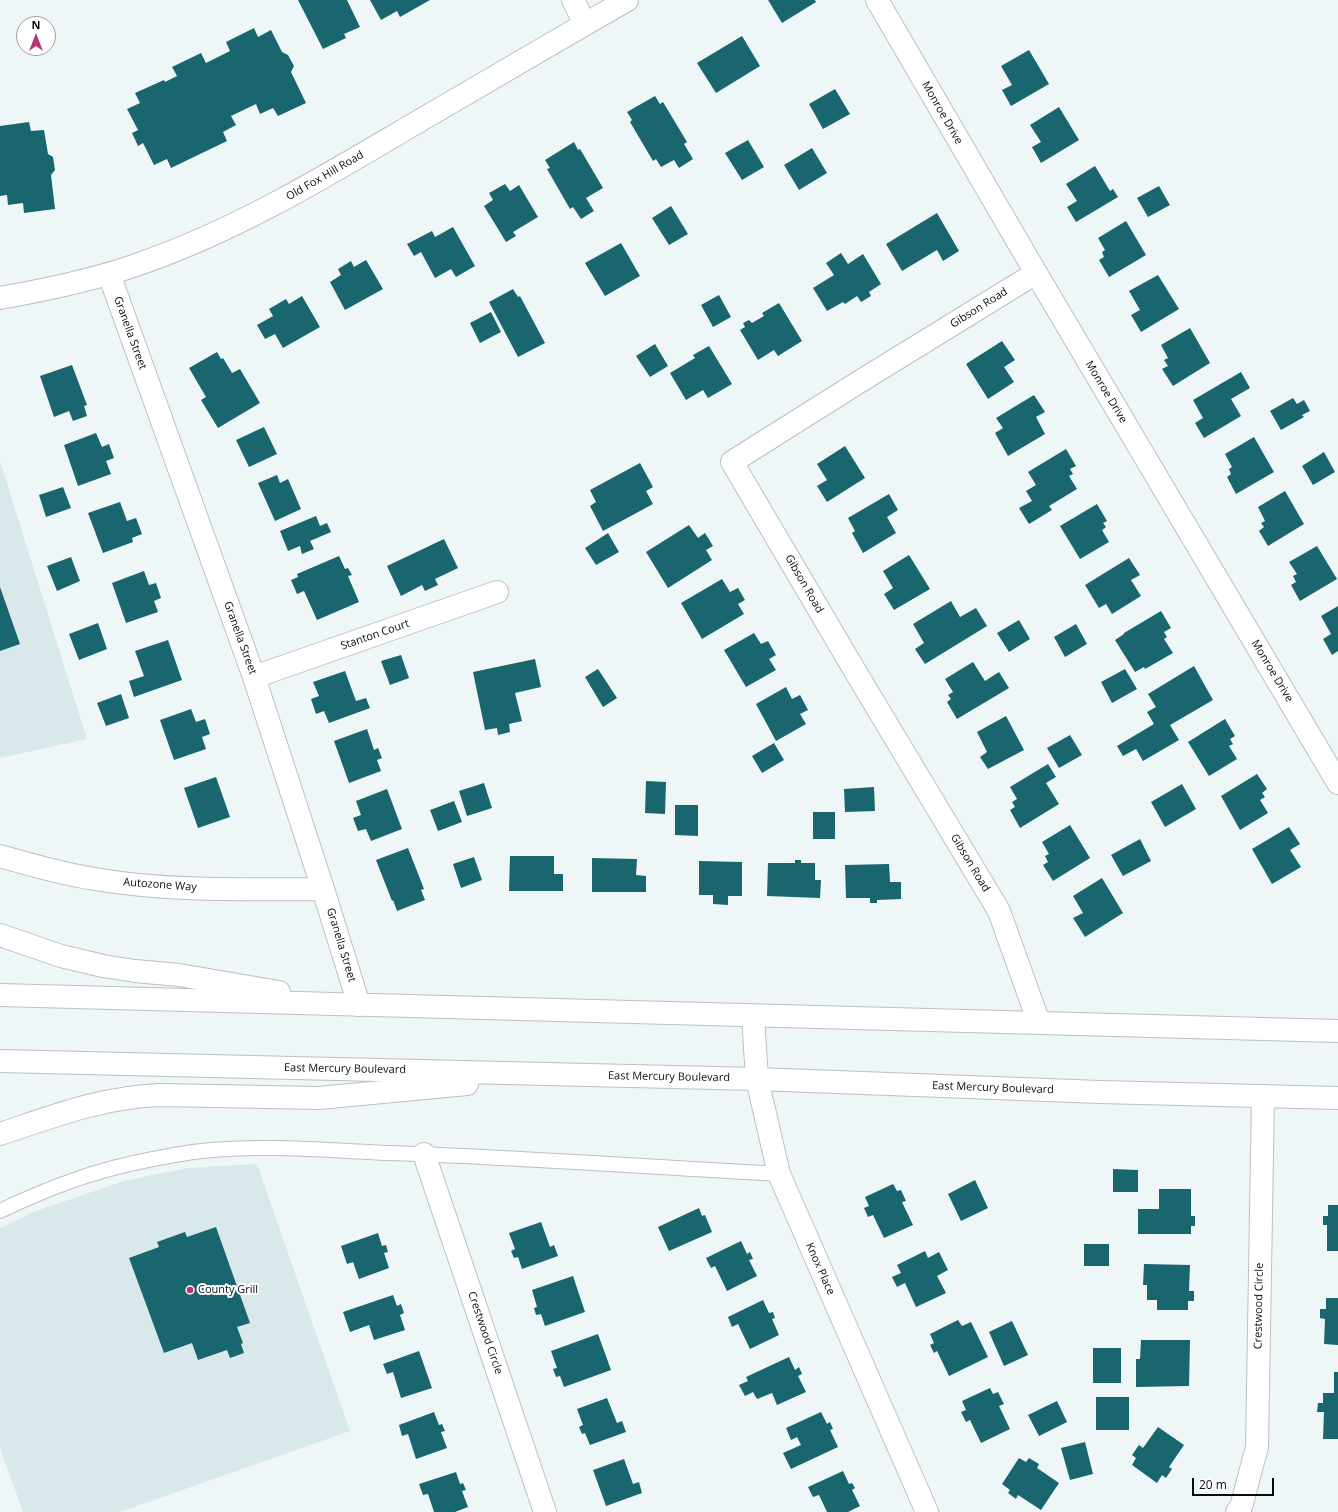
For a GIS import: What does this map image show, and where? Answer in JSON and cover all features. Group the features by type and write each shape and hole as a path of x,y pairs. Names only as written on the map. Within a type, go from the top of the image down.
{"street":[{"path":"573,0 585,24"},
{"name":"Old Fox Hill Road","path":"0,298 109,274 178,249 237,223 296,193 627,0"},
{"name":"Monroe Drive","path":"877,0 1036,273 1338,783"},
{"name":"Gibson Road","path":"1036,273 732,462 999,911 1039,1023"},
{"name":"Granella Street","path":"109,274 254,677 359,1005"},
{"name":"Stanton Court","path":"254,677 497,592"},
{"name":"Autozone Way","path":"0,856 94,879 130,884 228,890 323,889"},
{"path":"0,935 60,956 103,966 135,971 179,975 359,1005"},
{"path":"0,995 1338,1031"},
{"name":"Knox Place","path":"753,1016 757,1079 779,1174 927,1512"},
{"name":"East Mercury Boulevard","path":"0,1061 757,1079 1100,1092 1338,1098"},
{"path":"0,1134 73,1109 138,1096 168,1095 319,1098 566,1075"},
{"name":"Crestwood Circle","path":"1237,1512 1241,1507 1257,1447 1263,1096"},
{"name":"Crestwood Circle","path":"424,1154 545,1512"}],"lane":[{"path":"0,1210 50,1188 79,1178 138,1163 192,1152 231,1148 424,1154 779,1174"}],"shaded area":[{"path":"0,461 87,739 0,758"},
{"path":"257,1164 350,1431 120,1512 23,1512 0,1448 0,1228 36,1211 124,1181 188,1168"}],"building":[{"path":"298,0 347,0 360,27 344,34 346,38 323,49"},
{"path":"370,0 430,0 400,17 397,11 381,20"},
{"path":"768,0 815,0 816,2 782,23"},
{"path":"254,28 258,37 271,30 282,52 288,55 294,66 291,72 306,103 278,116 273,108 260,114 256,104 231,116 236,125 223,132 227,141 171,168 167,159 154,165 143,143 138,146 132,133 138,130 127,109 140,103 135,93 177,76 172,67 201,53 206,63 230,51 226,42"},
{"path":"742,36 760,66 716,93 697,63"},
{"path":"1029,50 1049,84 1011,106 1002,90 1012,85 1001,66"},
{"path":"835,89 850,114 823,129 809,104"},
{"path":"655,96 660,104 663,102 687,142 684,144 693,159 679,168 674,160 661,167 656,159 653,161 630,122 632,120 627,112"},
{"path":"1059,107 1079,140 1041,163 1032,147 1041,142 1030,125"},
{"path":"29,122 31,131 44,130 48,154 53,157 55,170 51,175 55,209 24,213 23,203 8,205 7,195 0,196 0,126"},
{"path":"748,140 764,167 742,180 725,153"},
{"path":"574,142 578,150 580,149 603,188 586,198 594,211 581,219 573,207 570,209 547,169 550,168 545,160"},
{"path":"812,148 827,173 799,190 784,165"},
{"path":"1095,166 1110,191 1113,189 1118,197 1076,222 1067,207 1077,201 1066,184"},
{"path":"505,184 510,191 519,185 538,217 513,232 516,236 506,242 484,206 493,200 489,193"},
{"path":"1159,186 1170,205 1148,217 1137,198"},
{"path":"671,206 688,234 669,245 652,218"},
{"path":"937,213 959,251 943,261 937,250 902,271 886,244"},
{"path":"1126,221 1146,255 1109,277 1099,260 1104,257 1102,252 1105,250 1098,238"},
{"path":"453,227 475,266 456,277 451,269 435,278 421,252 414,256 407,244 432,231 435,237"},
{"path":"621,243 640,276 605,296 585,263"},
{"path":"841,253 848,264 863,254 881,284 869,292 871,296 861,302 857,296 845,304 843,302 827,311 813,288 834,275 826,263"},
{"path":"366,260 383,289 345,310 330,282 341,275 338,269 351,261 354,267"},
{"path":"1158,275 1179,309 1141,332 1131,315 1140,310 1129,291"},
{"path":"513,289 518,297 520,296 545,343 518,357 489,302"},
{"path":"719,295 731,317 713,327 701,305"},
{"path":"302,296 320,327 283,348 275,334 265,339 257,325 273,316 269,309 286,299 289,304"},
{"path":"779,303 802,341 778,356 774,350 758,360 740,330 745,327 743,323 749,320 752,323 764,316 762,313"},
{"path":"491,312 501,332 480,343 470,323"},
{"path":"1190,328 1210,363 1173,386 1162,369 1168,366 1164,360 1168,358 1161,345"},
{"path":"1002,341 1015,360 1004,367 1014,382 988,399 966,364"},
{"path":"655,344 668,366 650,377 636,356"},
{"path":"709,346 732,384 708,398 703,390 686,400 670,373 695,358 693,355"},
{"path":"217,352 221,359 223,358 232,373 240,369 260,403 218,428 201,400 206,397 189,368"},
{"path":"72,365 87,405 84,406 87,416 73,421 69,411 54,417 40,376"},
{"path":"1241,372 1250,388 1231,399 1241,416 1204,438 1195,423 1203,418 1193,400"},
{"path":"1034,395 1045,412 1036,417 1045,434 1008,456 995,433 1003,428 996,418"},
{"path":"1293,398 1297,404 1304,400 1310,411 1302,415 1304,417 1281,430 1270,411"},
{"path":"264,427 277,454 249,467 236,440"},
{"path":"96,433 102,447 109,444 114,458 106,461 111,474 78,486 64,445"},
{"path":"1254,437 1274,472 1236,494 1227,477 1231,474 1229,469 1232,467 1225,454"},
{"path":"845,446 865,478 827,502 817,486 827,480 817,464"},
{"path":"1066,449 1076,466 1070,469 1073,474 1069,476 1077,489 1049,506 1052,510 1029,524 1019,508 1032,501 1026,491 1036,485 1028,472"},
{"path":"1324,452 1335,472 1313,485 1302,466"},
{"path":"640,463 653,487 646,491 653,504 603,531 590,506 596,502 590,490"},
{"path":"277,475 280,483 288,479 301,509 275,521 258,483"},
{"path":"63,487 71,508 46,517 39,495"},
{"path":"1285,491 1304,524 1268,546 1259,531 1264,527 1261,523 1265,521 1258,507"},
{"path":"889,494 898,510 887,517 896,533 863,553 852,533 855,531 848,518"},
{"path":"120,502 127,521 136,518 142,534 132,538 133,542 103,553 88,513"},
{"path":"1097,504 1107,521 1103,523 1106,527 1102,530 1109,542 1080,559 1060,526"},
{"path":"316,516 320,526 327,523 331,532 310,541 314,549 302,554 300,546 288,551 280,531"},
{"path":"689,525 698,538 705,533 713,546 706,550 712,560 668,588 646,552"},
{"path":"608,533 619,552 596,565 585,548"},
{"path":"444,539 458,568 435,579 438,585 425,591 422,585 401,596 387,566"},
{"path":"1317,546 1337,579 1300,601 1291,585 1296,582 1293,576 1297,574 1289,562"},
{"path":"909,555 930,589 894,610 884,594 893,588 883,571"},
{"path":"339,556 345,569 348,568 352,575 348,576 359,602 317,620 304,591 297,594 291,580 298,577 297,574"},
{"path":"71,557 80,581 57,591 47,566"},
{"path":"1129,558 1140,575 1131,580 1141,596 1112,614 1106,604 1099,608 1085,585"},
{"path":"144,571 149,585 156,583 161,598 154,601 158,612 126,623 112,583"},
{"path":"722,579 730,592 738,588 745,600 738,604 744,614 702,639 681,603"},
{"path":"0,587 20,644 0,651"},
{"path":"951,601 960,617 976,608 987,626 925,664 915,649 924,643 913,624"},
{"path":"1338,606 1338,651 1332,655 1323,639 1331,634 1321,616"},
{"path":"1161,611 1171,628 1164,632 1167,637 1164,639 1173,653 1145,669 1144,667 1135,672 1115,640"},
{"path":"1019,620 1030,639 1009,652 997,633"},
{"path":"98,623 107,649 79,660 69,634"},
{"path":"1076,624 1087,644 1065,657 1054,637"},
{"path":"754,633 761,644 768,641 776,655 769,659 776,670 746,687 724,650"},
{"path":"168,640 182,680 134,697 129,681 144,676 135,651"},
{"path":"401,655 409,678 390,685 381,661"},
{"path":"535,659 541,687 515,693 522,721 509,724 510,732 498,735 497,728 485,730 473,672"},
{"path":"973,662 985,681 999,672 1009,688 957,719 947,702 951,699 948,695 953,692 945,679"},
{"path":"1194,666 1213,700 1170,725 1179,740 1143,761 1136,749 1123,756 1117,746 1154,724 1147,712 1156,707 1148,694"},
{"path":"598,669 617,698 603,707 585,677"},
{"path":"1125,669 1137,689 1112,703 1101,682"},
{"path":"345,671 356,701 366,698 370,708 329,723 324,711 316,714 311,699 319,696 313,682"},
{"path":"786,687 792,699 800,695 808,710 800,714 806,724 776,741 756,704"},
{"path":"121,694 129,718 106,726 97,703"},
{"path":"191,709 196,722 205,719 210,734 202,737 206,749 174,760 160,720"},
{"path":"1006,716 1024,750 988,769 980,757 987,752 977,732"},
{"path":"1225,719 1235,736 1230,739 1233,744 1229,746 1237,759 1209,776 1188,742"},
{"path":"367,729 374,750 378,748 382,758 377,760 381,771 349,783 334,741"},
{"path":"1070,735 1082,755 1059,768 1047,748"},
{"path":"774,743 784,760 762,773 752,756"},
{"path":"1048,764 1056,777 1046,783 1059,804 1020,828 1010,810 1015,807 1012,802 1017,799 1010,787"},
{"path":"1257,774 1267,789 1262,793 1265,797 1260,800 1268,813 1240,830 1221,796"},
{"path":"216,777 230,817 198,828 184,788"},
{"path":"646,781 666,782 665,814 645,813"},
{"path":"484,783 492,808 467,816 459,791"},
{"path":"1182,784 1196,809 1165,827 1151,802"},
{"path":"874,787 875,811 845,812 844,789"},
{"path":"387,789 402,829 371,841 366,829 358,831 353,818 361,815 356,801"},
{"path":"454,801 462,822 438,831 430,810"},
{"path":"675,805 698,805 698,836 675,835"},
{"path":"813,812 835,812 835,839 813,839"},
{"path":"1070,825 1090,858 1053,881 1043,865 1048,862 1045,856 1049,854 1042,842"},
{"path":"1289,827 1300,844 1290,850 1301,867 1272,884 1252,849"},
{"path":"1140,839 1151,861 1123,876 1111,855"},
{"path":"408,848 424,889 421,890 425,900 397,911 376,860"},
{"path":"510,856 554,856 554,874 563,874 563,891 509,891"},
{"path":"474,857 482,880 461,888 453,864"},
{"path":"592,858 637,859 636,875 646,876 646,892 592,892"},
{"path":"795,860 801,860 801,863 815,863 815,880 821,880 820,898 767,896 768,863 795,863"},
{"path":"699,861 742,862 742,896 728,896 728,905 713,904 713,895 699,895"},
{"path":"889,864 890,882 901,882 901,899 877,900 877,903 870,903 870,898 846,898 845,865"},
{"path":"1102,878 1123,913 1085,937 1073,918 1083,913 1073,896"},
{"path":"1113,1169 1138,1170 1138,1192 1113,1192"},
{"path":"975,1180 988,1208 961,1221 948,1194"},
{"path":"893,1184 897,1191 901,1190 906,1201 902,1202 913,1225 884,1238 873,1215 868,1217 864,1208 869,1206 865,1197"},
{"path":"1159,1189 1191,1189 1191,1216 1195,1216 1195,1226 1191,1226 1191,1234 1138,1234 1138,1209 1159,1209"},
{"path":"1328,1205 1338,1205 1338,1251 1327,1251 1327,1225 1323,1225 1323,1216 1328,1216"},
{"path":"699,1208 702,1216 705,1215 712,1232 669,1251 658,1227"},
{"path":"541,1222 550,1247 554,1245 558,1256 522,1269 518,1257 514,1258 511,1251 515,1249 509,1233"},
{"name":"County Grill","path":"216,1227 250,1323 237,1327 243,1343 241,1344 244,1353 230,1358 227,1350 198,1360 192,1343 164,1353 129,1258 159,1247 157,1242 185,1232 187,1237"},
{"path":"378,1233 382,1246 386,1245 388,1252 384,1253 389,1268 359,1279 353,1262 347,1264 341,1246"},
{"path":"741,1241 747,1254 750,1252 753,1259 749,1260 757,1276 727,1291 715,1266 711,1268 706,1258"},
{"path":"1084,1244 1109,1244 1109,1266 1084,1266"},
{"path":"925,1251 928,1258 939,1252 948,1270 937,1276 946,1293 916,1307 905,1283 897,1287 892,1277 901,1273 897,1265"},
{"path":"1144,1264 1190,1265 1189,1291 1194,1291 1194,1301 1188,1301 1188,1310 1157,1310 1157,1300 1147,1300 1147,1285 1143,1285"},
{"path":"573,1276 585,1312 545,1326 541,1314 536,1315 534,1308 537,1307 532,1290"},
{"path":"393,1295 397,1306 401,1304 404,1313 400,1315 405,1330 374,1340 369,1325 350,1332 343,1312"},
{"path":"1326,1298 1338,1298 1338,1345 1324,1344 1325,1319 1320,1318 1320,1309 1326,1309"},
{"path":"763,1300 769,1313 773,1312 775,1318 772,1319 779,1335 750,1349 738,1324 732,1327 728,1317"},
{"path":"958,1320 962,1326 971,1322 988,1357 949,1376 937,1351 934,1353 930,1345 934,1343 930,1334"},
{"path":"1012,1321 1028,1355 1004,1366 989,1332"},
{"path":"598,1334 611,1370 564,1387 560,1376 556,1377 553,1369 557,1368 551,1351"},
{"path":"1141,1340 1190,1340 1189,1386 1136,1387 1136,1359 1140,1359"},
{"path":"1093,1348 1121,1348 1121,1383 1093,1383"},
{"path":"419,1351 432,1388 401,1398 393,1372 387,1374 383,1364"},
{"path":"789,1357 795,1370 799,1367 802,1374 798,1376 806,1392 777,1405 772,1393 757,1399 753,1392 745,1396 739,1385 748,1381 746,1377"},
{"path":"1334,1372 1338,1372 1338,1439 1323,1439 1324,1412 1317,1412 1318,1403 1323,1403 1323,1393 1334,1393"},
{"path":"990,1388 993,1394 998,1392 1004,1404 999,1406 1010,1429 981,1443 970,1420 966,1422 961,1412 966,1410 962,1401"},
{"path":"1096,1397 1129,1397 1129,1430 1096,1430"},
{"path":"607,1398 617,1423 622,1421 626,1432 590,1445 585,1433 582,1434 579,1427 583,1425 577,1409"},
{"path":"1057,1401 1067,1422 1039,1436 1028,1415"},
{"path":"434,1412 439,1425 442,1424 445,1431 441,1432 447,1448 416,1459 408,1434 402,1436 399,1425"},
{"path":"821,1412 827,1424 830,1422 833,1429 830,1430 838,1447 791,1469 783,1453 801,1445 797,1437 791,1440 786,1428"},
{"path":"1158,1427 1184,1445 1169,1467 1172,1469 1166,1478 1162,1475 1157,1483 1132,1465 1136,1458 1132,1455 1139,1445 1143,1448"},
{"path":"1085,1442 1093,1474 1070,1480 1061,1448"},
{"path":"1019,1458 1026,1462 1029,1458 1039,1464 1037,1468 1059,1483 1041,1510 1018,1495 1016,1499 1008,1493 1010,1490 1002,1484"},
{"path":"624,1459 633,1484 639,1482 642,1493 606,1506 593,1470"},
{"path":"843,1471 849,1484 852,1483 855,1488 852,1490 860,1506 848,1512 827,1512 819,1495 813,1497 808,1487"},
{"path":"456,1472 460,1484 463,1483 466,1490 462,1491 468,1507 455,1512 434,1512 428,1494 423,1495 419,1484"}],"place":[{"name":"County Grill","path":"190,1290"}]}
